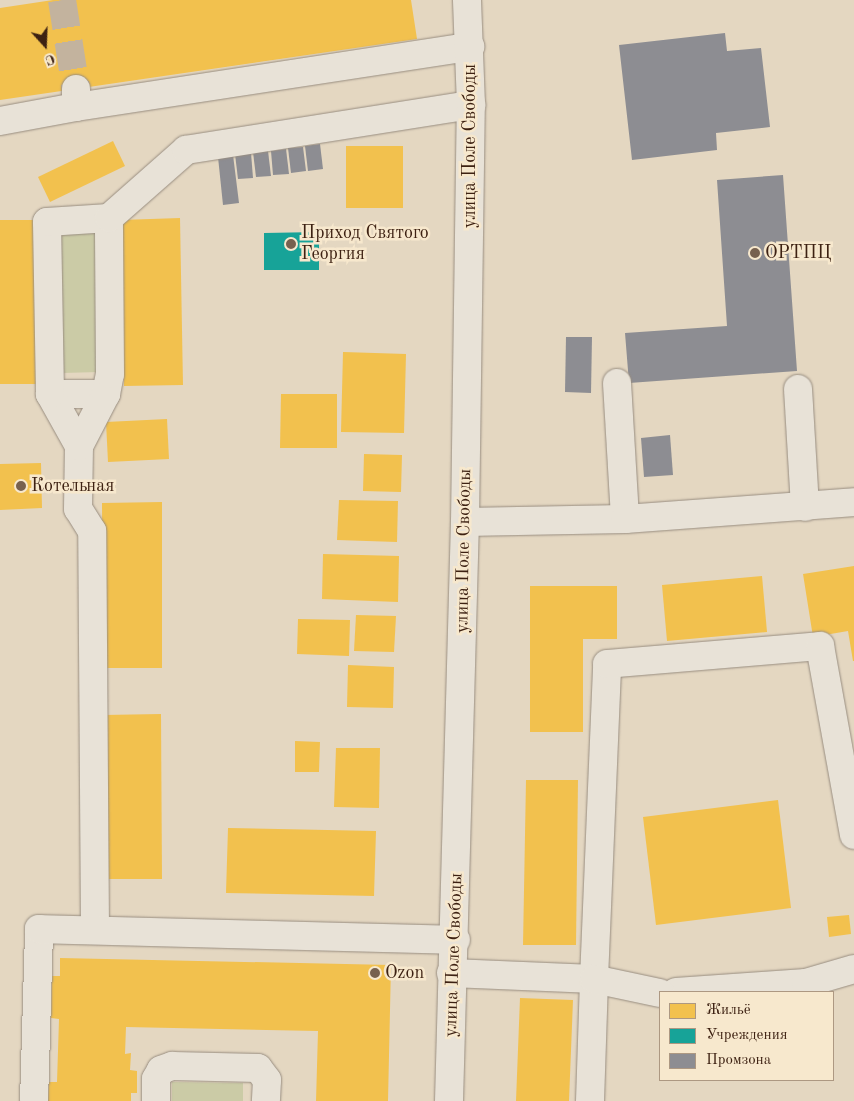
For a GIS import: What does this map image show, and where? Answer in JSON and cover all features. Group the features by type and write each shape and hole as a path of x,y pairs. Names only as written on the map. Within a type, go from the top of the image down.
{"street":[{"name":"улица Поле Свободы","path":"449,1101 451,973 456,940 465,522 471,105 467,0"},
{"path":"0,121 76,98 470,47"},
{"path":"79,446 50,394 48,222 109,218 186,150 471,105"},
{"path":"95,930 92,531 78,509 79,446 106,394 110,374 109,218"},
{"path":"617,384 625,519"},
{"path":"798,389 805,507"},
{"path":"50,394 106,394"},
{"path":"465,522 625,519 854,502"},
{"path":"590,1101 607,664 820,646 854,835"},
{"path":"34,1101 39,928 456,940"},
{"path":"690,991 806,983 854,969"},
{"path":"451,973 594,979 659,993"},
{"path":"156,1101 156,1079 161,1070 172,1066 258,1068 267,1080 266,1101"}],"green space":[{"path":"97,233 99,372 62,373 59,234"},
{"path":"172,1082 243,1083 243,1101 172,1101"}],"building: Жильё":[{"path":"53,0 411,0 417,39 0,100 0,8"},
{"path":"113,141 125,166 50,202 38,177"},
{"path":"346,146 403,146 403,208 346,208"},
{"path":"180,218 183,385 124,386 121,220"},
{"path":"0,220 34,220 36,384 0,384"},
{"path":"343,352 406,354 404,433 341,432"},
{"path":"281,394 337,394 337,448 280,448"},
{"path":"167,419 169,459 108,462 106,422"},
{"path":"364,454 402,455 401,492 363,491"},
{"name":"Котельная","path":"41,463 42,508 0,510 0,464"},
{"path":"339,500 398,501 397,542 337,540"},
{"path":"162,502 162,668 103,668 102,503"},
{"path":"323,554 399,556 398,602 322,599"},
{"path":"854,566 853,661 848,631 813,637 803,574"},
{"path":"762,576 767,632 667,641 662,585"},
{"path":"530,586 617,586 617,639 583,639 583,732 530,732"},
{"path":"356,615 396,616 394,652 354,651"},
{"path":"298,619 350,620 349,656 297,654"},
{"path":"348,665 394,667 393,708 347,707"},
{"path":"161,714 162,879 103,879 103,715"},
{"path":"295,741 320,742 319,772 295,772"},
{"path":"336,748 380,748 379,808 334,807"},
{"path":"526,780 578,780 576,945 523,945"},
{"path":"778,800 791,908 656,925 643,817"},
{"path":"228,828 376,831 374,896 226,893"},
{"path":"849,915 851,934 829,937 827,917"},
{"path":"60,958 391,965 388,1101 316,1101 318,1031 126,1027 125,1054 131,1053 130,1070 137,1071 137,1093 131,1093 131,1101 48,1101 49,1082 57,1082 59,1019 51,1018 52,976 60,976"},
{"path":"520,998 573,1000 569,1101 516,1101"}],"building: Учреждения":[{"name":"Приход Святого Георгия","path":"319,232 319,270 264,270 264,233"}],"building: Промзона":[{"path":"725,33 727,51 761,48 770,127 716,133 717,150 632,160 619,45"},
{"path":"320,144 323,169 308,171 305,146"},
{"path":"303,147 306,171 291,173 288,148"},
{"path":"286,149 289,174 273,175 271,151"},
{"path":"268,151 271,176 256,177 253,152"},
{"path":"251,153 253,178 238,179 235,154"},
{"path":"233,155 239,203 223,205 218,157"},
{"name":"ОРТПЦ","path":"783,175 797,371 629,383 625,333 727,326 717,180"},
{"path":"566,337 592,337 591,393 565,392"},
{"path":"670,435 673,475 644,477 641,438"}],"tunnel":[{"path":"62,0 76,89"}],"place":[{"name":"Приход Святого Георгия","path":"291,244"},
{"name":"ОРТПЦ","path":"755,253"},
{"name":"Котельная","path":"21,486"},
{"name":"Ozon","path":"375,973"}]}
